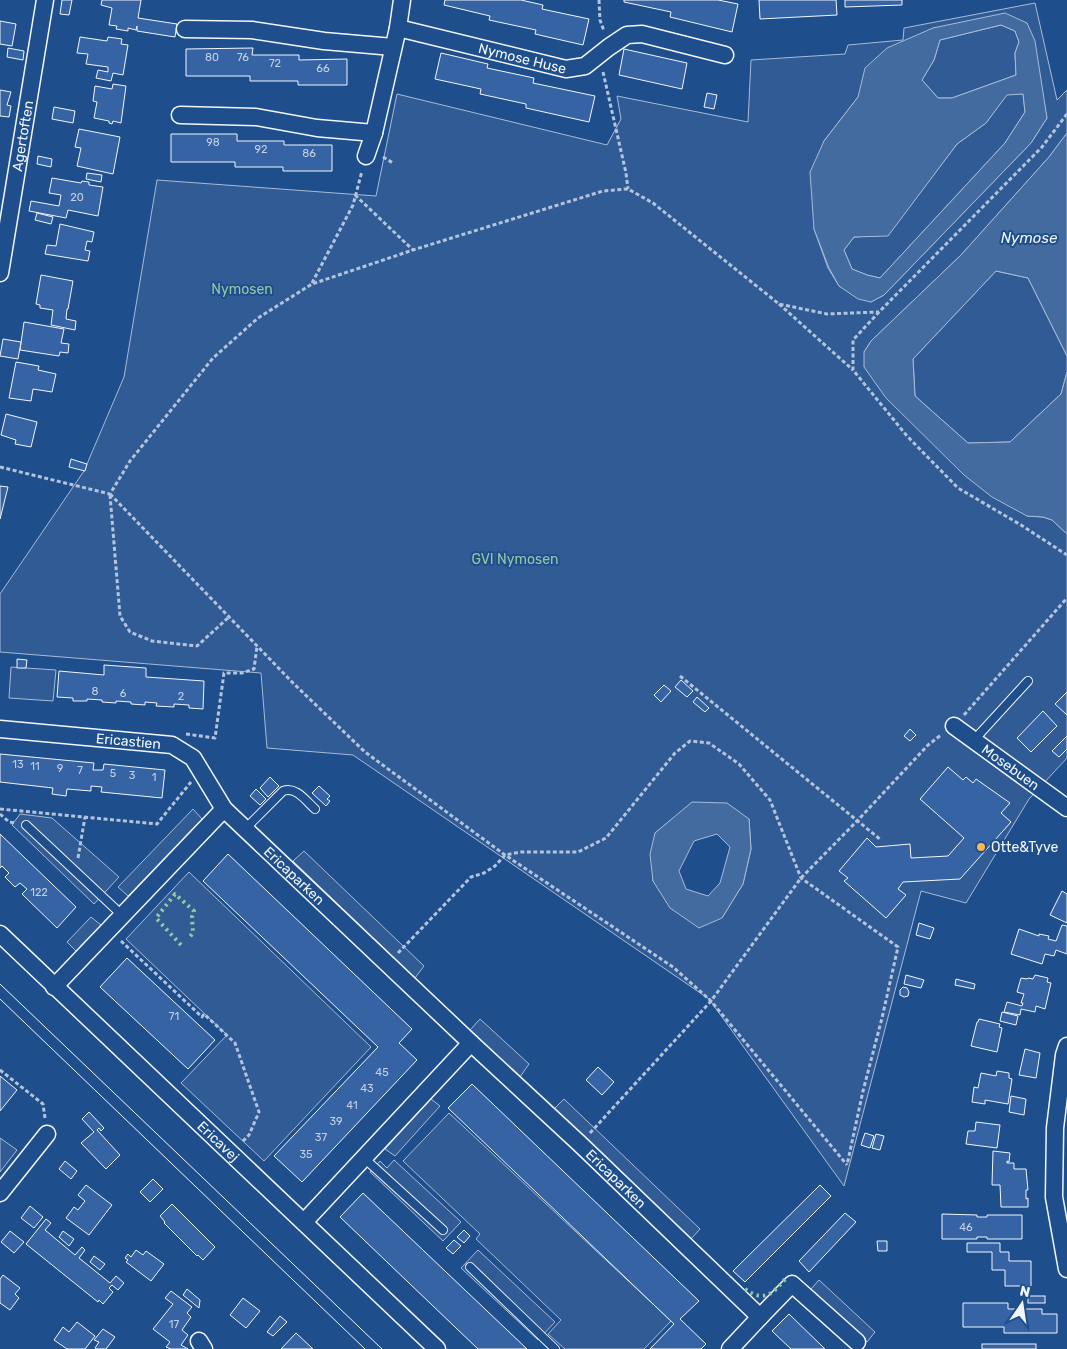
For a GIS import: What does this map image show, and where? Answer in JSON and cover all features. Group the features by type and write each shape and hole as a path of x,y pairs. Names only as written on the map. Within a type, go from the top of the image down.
{"street":[{"name":"Agertoften","path":"0,273 45,0"},
{"path":"366,156 374,133 394,47 402,0"},
{"name":"Nymose Huse","path":"398,28 566,69 585,66 627,35 642,34 725,55"},
{"path":"185,29 252,30 324,41 394,47"},
{"path":"180,115 256,116 317,128 374,133"},
{"name":"Mosebuen","path":"954,726 1067,808"},
{"name":"Ericastien","path":"0,729 172,744 193,758 224,810"},
{"path":"54,987 224,810"},
{"name":"Ericaparken","path":"224,810 471,1044 580,1144 760,1317"},
{"name":"Ericavej","path":"0,934 437,1349"},
{"path":"304,1222 471,1044"},
{"path":"1067,1046 1064,1055 1055,1128 1054,1197 1067,1269"},
{"path":"0,1193 47,1134"},
{"path":"730,1349 792,1284 857,1342"}],"lane":[{"path":"974,740 1028,681"},
{"path":"244,829 283,791 288,789 296,791 315,809"},
{"path":"26,825 123,916"},
{"path":"364,1158 443,1230"},
{"path":"470,1267 555,1349"}],"path":[{"path":"599,0 600,20 609,47 601,65 624,163 628,189"},
{"path":"853,370 854,340 879,312 1042,147 1067,114"},
{"path":"312,284 353,205 366,156"},
{"path":"229,617 197,646 152,641 130,632 120,616 110,494 130,460 212,358 258,318 312,284 413,250 603,191 628,189 653,203 779,304 853,370 906,436 958,488 1067,555"},
{"path":"355,195 413,250"},
{"path":"779,304 827,314 879,312"},
{"path":"0,467 110,494 293,683 365,752 505,855 674,967 711,1001 847,1165 898,947 801,878 770,800 739,764 709,743 690,741 675,753 606,838 578,852 521,852 505,855 495,866 471,877 387,964"},
{"path":"580,1144 711,1001 801,878 928,745 954,726 1067,598"},
{"path":"172,744 173,732 216,738 224,673 242,673 254,669 257,646"},
{"path":"680,676 881,840"},
{"path":"0,809 157,824 200,770"},
{"path":"0,814 9,822 26,825"},
{"path":"76,872 85,817"},
{"path":"109,930 202,1017 204,1014 235,1043 259,1112 249,1135 232,1154"},
{"path":"0,1070 43,1104 47,1134"}],"shaded area":[{"path":"1035,3 1057,100 1067,90 1067,133 1049,157 961,255 871,341 864,352 1027,516 1043,517 1052,520 1067,534 1067,758 1029,799 966,903 921,891 844,1186 709,999 353,755 267,748 261,673 0,652 0,594 84,471 124,377 157,180 376,196 397,94 607,145 621,119 617,96 748,122 751,60 845,54 848,45 903,40 904,28","holes":["1027,23 1047,118 1031,143 884,295 871,302 839,286 828,268 814,229 824,141 858,97 933,28","672,819 749,819 751,849 743,884 722,918 653,881 655,833"]},
{"path":"1001,25 1015,31 1019,42 1015,53 1016,75 952,98 938,98 922,80 934,60 940,40"},
{"path":"1007,94 1023,94 1025,112 1005,143 880,278 852,269 844,250 854,237 888,235 957,144 986,123"},
{"path":"996,271 1028,278 1067,356 1067,372 1061,394 1010,442 968,443 915,396 913,359"},
{"path":"11,667 56,670 53,701 9,698"},
{"path":"193,809 202,819 128,896 118,887"},
{"path":"20,814 52,818 119,877 94,904 12,825"},
{"path":"304,851 424,966 415,978 293,861"},
{"path":"189,872 371,1047 264,1161 181,1083 227,1035 126,939"},
{"path":"91,917 101,925 76,951 67,942"},
{"path":"480,1019 529,1064 520,1077 470,1030"},
{"path":"431,1099 440,1106 395,1156 385,1149"},
{"path":"564,1099 700,1229 691,1239 554,1109"},
{"path":"449,1113 671,1321 644,1349 565,1349 548,1334 561,1320 476,1239 480,1234 403,1161"},
{"path":"0,1138 17,1150 0,1172"},
{"path":"394,1160 461,1222 443,1241 370,1172 380,1161 387,1168"},
{"path":"478,1250 555,1322 538,1340 461,1268"},
{"path":"819,1280 875,1332 867,1342 811,1289"}],"water":[{"path":"1005,13 1027,23 1035,41 1047,118 1031,143 884,295 871,302 858,299 839,286 829,268 814,229 810,172 824,141 858,97 865,68 887,48 933,28","holes":["1001,25 1015,31 1019,42 1015,53 1016,75 952,98 938,98 922,80 934,60 940,40","1023,94 1025,112 1005,143 880,278 852,269 844,250 854,237 888,236 957,144 986,123 1007,95"]},
{"name":"Nymose","path":"1067,133 1067,356 1028,278 996,271 913,359 915,396 968,443 1010,442 1061,394 1067,372 1067,534 1052,520 1043,517 1027,516 992,497 964,475 886,398 864,367 864,352 871,341 961,255 1049,157"},
{"path":"692,802 727,803 749,819 751,849 743,884 722,918 699,928 670,908 653,881 650,854 655,833","holes":["717,834 730,847 720,883 708,896 686,889 679,871 694,841"]}],"building":[{"path":"62,0 72,0 69,15 60,14"},
{"path":"102,0 141,0 138,18 177,24 175,37 137,31 137,26 136,30 128,28 128,31 116,29 117,26 109,25 112,8 101,5"},
{"path":"445,0 521,0 543,5 542,9 589,19 583,45 535,34 536,30 489,20 490,16 444,5"},
{"path":"624,0 718,0 738,4 732,32 670,17 671,12 624,2"},
{"path":"759,0 836,0 837,15 760,19"},
{"path":"845,0 902,0 902,5 845,7"},
{"path":"0,21 16,24 12,46 0,44"},
{"path":"80,37 107,41 108,37 122,39 121,44 128,45 123,75 113,73 111,81 96,78 98,70 108,72 108,67 86,64 88,54 77,53"},
{"path":"8,48 24,51 23,60 7,57"},
{"path":"253,48 252,55 299,55 299,60 347,59 347,85 298,85 298,81 250,81 250,76 186,76 186,49"},
{"path":"624,49 687,63 682,89 619,75"},
{"path":"441,53 488,64 487,68 534,78 533,83 595,96 589,122 526,108 526,104 480,94 481,89 435,79"},
{"path":"113,84 126,86 121,123 113,121 112,124 109,121 94,118 97,102 93,101 95,86 112,89"},
{"path":"0,90 11,92 7,105 11,106 9,117 0,116"},
{"path":"707,93 717,95 714,109 704,107"},
{"path":"54,107 75,111 73,123 52,119"},
{"path":"79,129 120,137 113,174 77,166 81,148 75,147"},
{"path":"171,134 237,134 237,141 284,141 284,145 332,145 332,171 283,171 283,167 235,167 235,162 171,162"},
{"path":"38,156 52,159 51,167 37,164"},
{"path":"87,173 102,175 101,182 86,179"},
{"path":"52,178 81,183 82,181 89,182 89,185 103,187 98,216 68,210 66,218 29,211 31,201 59,206 61,195 49,193"},
{"path":"37,213 53,217 51,224 35,220"},
{"path":"60,224 94,232 92,242 87,241 85,250 90,251 88,261 45,254 47,245 56,246"},
{"path":"41,275 73,281 66,319 76,321 75,330 51,325 53,310 40,308 40,305 36,304"},
{"path":"24,322 64,329 61,343 69,344 68,353 60,352 59,356 20,350"},
{"path":"3,339 21,342 18,359 0,356"},
{"path":"16,362 39,366 38,370 56,374 52,392 33,389 31,401 9,398"},
{"path":"6,414 37,422 31,447 15,444 16,440 1,435"},
{"path":"71,459 87,464 85,471 69,467"},
{"path":"0,486 8,487 0,519"},
{"path":"17,659 27,660 26,668 17,668"},
{"path":"104,665 146,668 146,677 204,681 203,709 189,708 189,705 174,704 174,707 156,706 157,703 145,702 145,705 131,704 131,702 116,701 116,703 87,699 87,701 73,701 73,698 57,697 59,671 104,675"},
{"path":"681,680 693,691 687,697 675,687"},
{"path":"664,685 671,691 661,702 654,695"},
{"path":"1067,692 1067,715 1055,704"},
{"path":"697,697 709,708 705,712 693,702"},
{"path":"1043,711 1057,726 1031,752 1017,738"},
{"path":"910,729 916,735 910,741 904,736"},
{"path":"1067,736 1067,749 1059,757 1052,751"},
{"path":"0,754 94,763 93,770 103,770 104,764 165,770 162,798 101,792 102,787 91,786 91,791 67,789 66,796 52,794 53,788 0,782"},
{"path":"948,767 963,780 966,777 973,783 976,779 1010,803 1001,813 1011,822 960,879 903,882 898,889 906,895 886,918 844,881 848,878 839,871 867,838 876,847 910,844 911,858 948,856 964,838 920,799"},
{"path":"270,777 279,786 268,797 260,788"},
{"path":"319,786 330,796 327,799 330,801 326,806 312,793"},
{"path":"256,789 266,799 260,805 250,796"},
{"path":"0,834 76,907 57,928 22,894 27,889 20,883 15,887 5,877 9,873 2,866 0,868"},
{"path":"228,854 412,1029 399,1043 417,1060 302,1182 274,1156 378,1047 203,881"},
{"path":"1062,891 1067,894 1067,923 1050,915"},
{"path":"919,923 934,928 930,939 916,935"},
{"path":"1062,925 1067,926 1067,954 1056,950 1054,956 1045,954 1042,964 1011,954 1019,929 1039,936 1039,934 1049,936 1048,939 1056,941"},
{"path":"127,958 215,1040 188,1069 100,987"},
{"path":"906,975 924,980 921,988 904,984"},
{"path":"1035,975 1048,978 1047,982 1051,983 1045,1009 1036,1006 1035,1012 1021,1009 1020,1015 1004,1012 1007,1002 1022,1006 1024,994 1017,992 1021,978 1033,979"},
{"path":"956,979 975,984 974,989 955,985"},
{"path":"903,987 907,988 908,996 900,995 900,990"},
{"path":"1002,1012 1018,1016 1016,1025 1000,1021"},
{"path":"979,1019 1000,1024 999,1027 1002,1028 997,1052 971,1046"},
{"path":"1025,1049 1040,1053 1036,1078 1019,1075"},
{"path":"598,1067 614,1082 602,1095 586,1080"},
{"path":"997,1071 1009,1073 1009,1078 1012,1079 1008,1104 985,1100 985,1104 972,1102 974,1087 978,1088 981,1073 996,1076"},
{"path":"0,1076 17,1090 0,1111"},
{"path":"472,1084 699,1301 680,1319 706,1344 701,1349 650,1349 674,1324 448,1108"},
{"path":"1011,1096 1026,1099 1024,1115 1009,1112"},
{"path":"89,1112 104,1128 101,1131 99,1128 97,1130 120,1155 106,1169 81,1143 94,1132 82,1119"},
{"path":"976,1122 1000,1125 997,1148 966,1144 968,1131 975,1131"},
{"path":"865,1133 874,1136 870,1148 861,1145"},
{"path":"876,1134 884,1136 880,1150 872,1148"},
{"path":"993,1151 1010,1153 1009,1162 1007,1161 1007,1163 1014,1163 1014,1169 1026,1169 1028,1190 1026,1190 1026,1199 1028,1198 1028,1207 1001,1207 1000,1185 992,1185"},
{"path":"65,1161 77,1171 71,1179 59,1169"},
{"path":"153,1179 163,1189 150,1202 140,1192"},
{"path":"86,1185 112,1205 89,1235 66,1218 74,1207 78,1210 85,1201 78,1195"},
{"path":"820,1185 831,1196 745,1282 733,1271"},
{"path":"363,1193 527,1349 478,1349 340,1217"},
{"path":"172,1204 215,1247 203,1260 164,1223 160,1216"},
{"path":"30,1206 43,1217 34,1228 21,1218"},
{"path":"845,1213 856,1222 809,1272 799,1261"},
{"path":"942,1214 977,1215 977,1217 987,1217 987,1215 1022,1215 1022,1239 987,1239 987,1237 977,1237 977,1239 942,1239"},
{"path":"46,1219 51,1223 45,1230 75,1255 82,1247 85,1250 79,1258 110,1283 116,1276 124,1283 118,1290 112,1285 109,1288 113,1292 103,1304 26,1244"},
{"path":"464,1230 470,1236 464,1243 457,1237"},
{"path":"10,1231 24,1242 14,1253 1,1242"},
{"path":"63,1231 74,1239 69,1246 59,1237"},
{"path":"454,1240 461,1246 453,1254 446,1248"},
{"path":"877,1241 887,1241 887,1251 878,1251"},
{"path":"967,1243 1000,1243 1000,1252 1009,1252 1009,1261 1031,1261 1031,1286 1005,1286 1005,1270 992,1270 992,1252 967,1252"},
{"path":"136,1250 143,1255 146,1251 164,1264 151,1281 126,1262 128,1260 125,1258 128,1254 131,1257"},
{"path":"94,1256 105,1264 100,1270 90,1262"},
{"path":"3,1275 20,1288 15,1294 19,1298 10,1310 0,1303 0,1279"},
{"path":"187,1289 200,1300 199,1308 183,1295"},
{"path":"171,1291 192,1307 187,1313 191,1317 182,1330 188,1335 181,1345 188,1349 171,1349 166,1347 170,1342 153,1329 173,1304 165,1298"},
{"path":"1028,1296 1045,1296 1045,1303 1028,1303"},
{"path":"243,1298 260,1311 246,1328 230,1315"},
{"path":"963,1303 1008,1303 1008,1309 1042,1309 1042,1314 1057,1314 1057,1333 1004,1333 1004,1327 963,1327"},
{"path":"789,1314 825,1349 791,1349 772,1331"},
{"path":"280,1316 287,1322 273,1336 267,1332"},
{"path":"77,1322 95,1336 85,1349 67,1349 54,1340 63,1327 69,1332"},
{"path":"103,1329 115,1337 106,1349 97,1349 95,1348 99,1342 94,1340"},
{"path":"296,1333 313,1349 281,1349"},
{"path":"982,1344 1036,1344 1036,1349 982,1349"}],"tram line":[{"path":"0,984 382,1349"},
{"path":"0,999 365,1349"}],"hedge":[{"path":"181,945 156,918 175,894 194,911 192,917 193,933 189,938"},
{"path":"745,1289 758,1296 764,1296 778,1287 787,1277"}],"place":[{"name":"Otte&Tyve","path":"981,847"}],"park label":[{"name":"Nymosen","path":"242,289"},
{"name":"GVI Nymosen","path":"515,559"}]}
